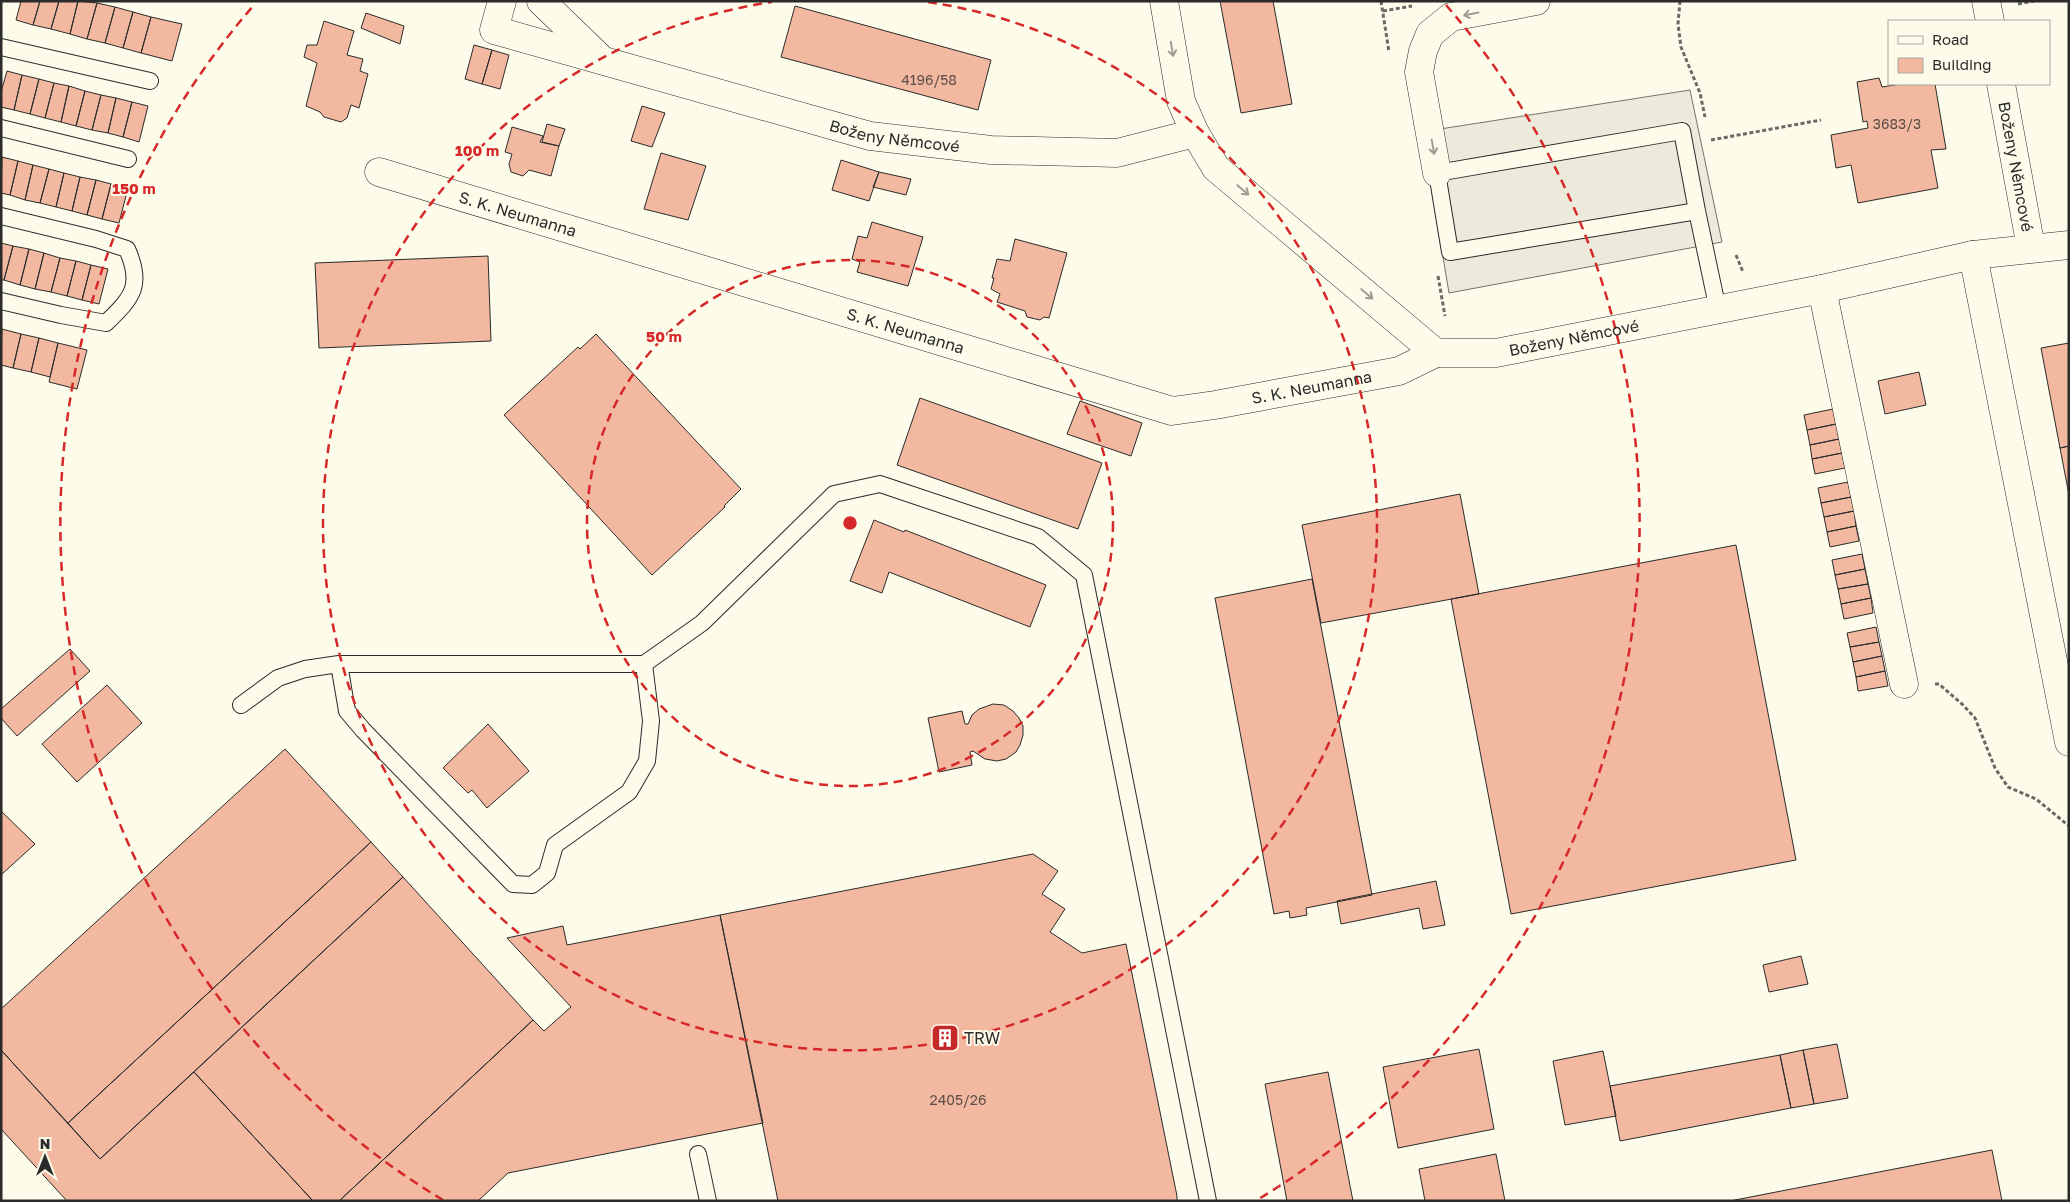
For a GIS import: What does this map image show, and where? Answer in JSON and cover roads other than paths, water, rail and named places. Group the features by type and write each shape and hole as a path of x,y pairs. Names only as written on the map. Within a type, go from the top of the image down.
{"street":[{"name":"Boženy Němcové","path":"502,1 494,30 870,136 991,150 1117,153 1194,133"},
{"name":"Boženy Němcové","path":"541,1 602,60"},
{"path":"1164,1 1181,100 1194,133 1216,168 1436,353"},
{"path":"1437,173 1419,72 1422,51 1430,34 1451,17 1536,1"},
{"path":"1986,1 1990,20"},
{"name":"Boženy Němcové","path":"2001,85 2031,248"},
{"name":"S. K. Neumanna","path":"380,172 1172,411 1215,405 1399,371 1436,353"},
{"name":"Boženy Němcové","path":"1436,353 1496,353 1822,289 1974,255 2069,245"},
{"path":"1974,255 2069,742"},
{"path":"1822,289 1904,684"}],"lane":[{"path":"1,47 150,81"},
{"path":"1,128 128,159"},
{"path":"1697,211 1450,252 1437,173 1682,131 1718,310"},
{"path":"1,216 96,239 127,249 134,264 135,280 129,300 106,323 61,315 1,300"},
{"path":"241,706 278,678 305,669 339,664 644,664 702,623 834,494 880,484 1038,537 1084,575 1208,1201"},
{"path":"339,664 347,711 363,730 513,884 532,885 547,873 555,845 629,792 647,760 651,721 644,664"},
{"path":"698,1154 708,1201"}],"place":[{"name":"TRW","path":"945,1038"}]}
